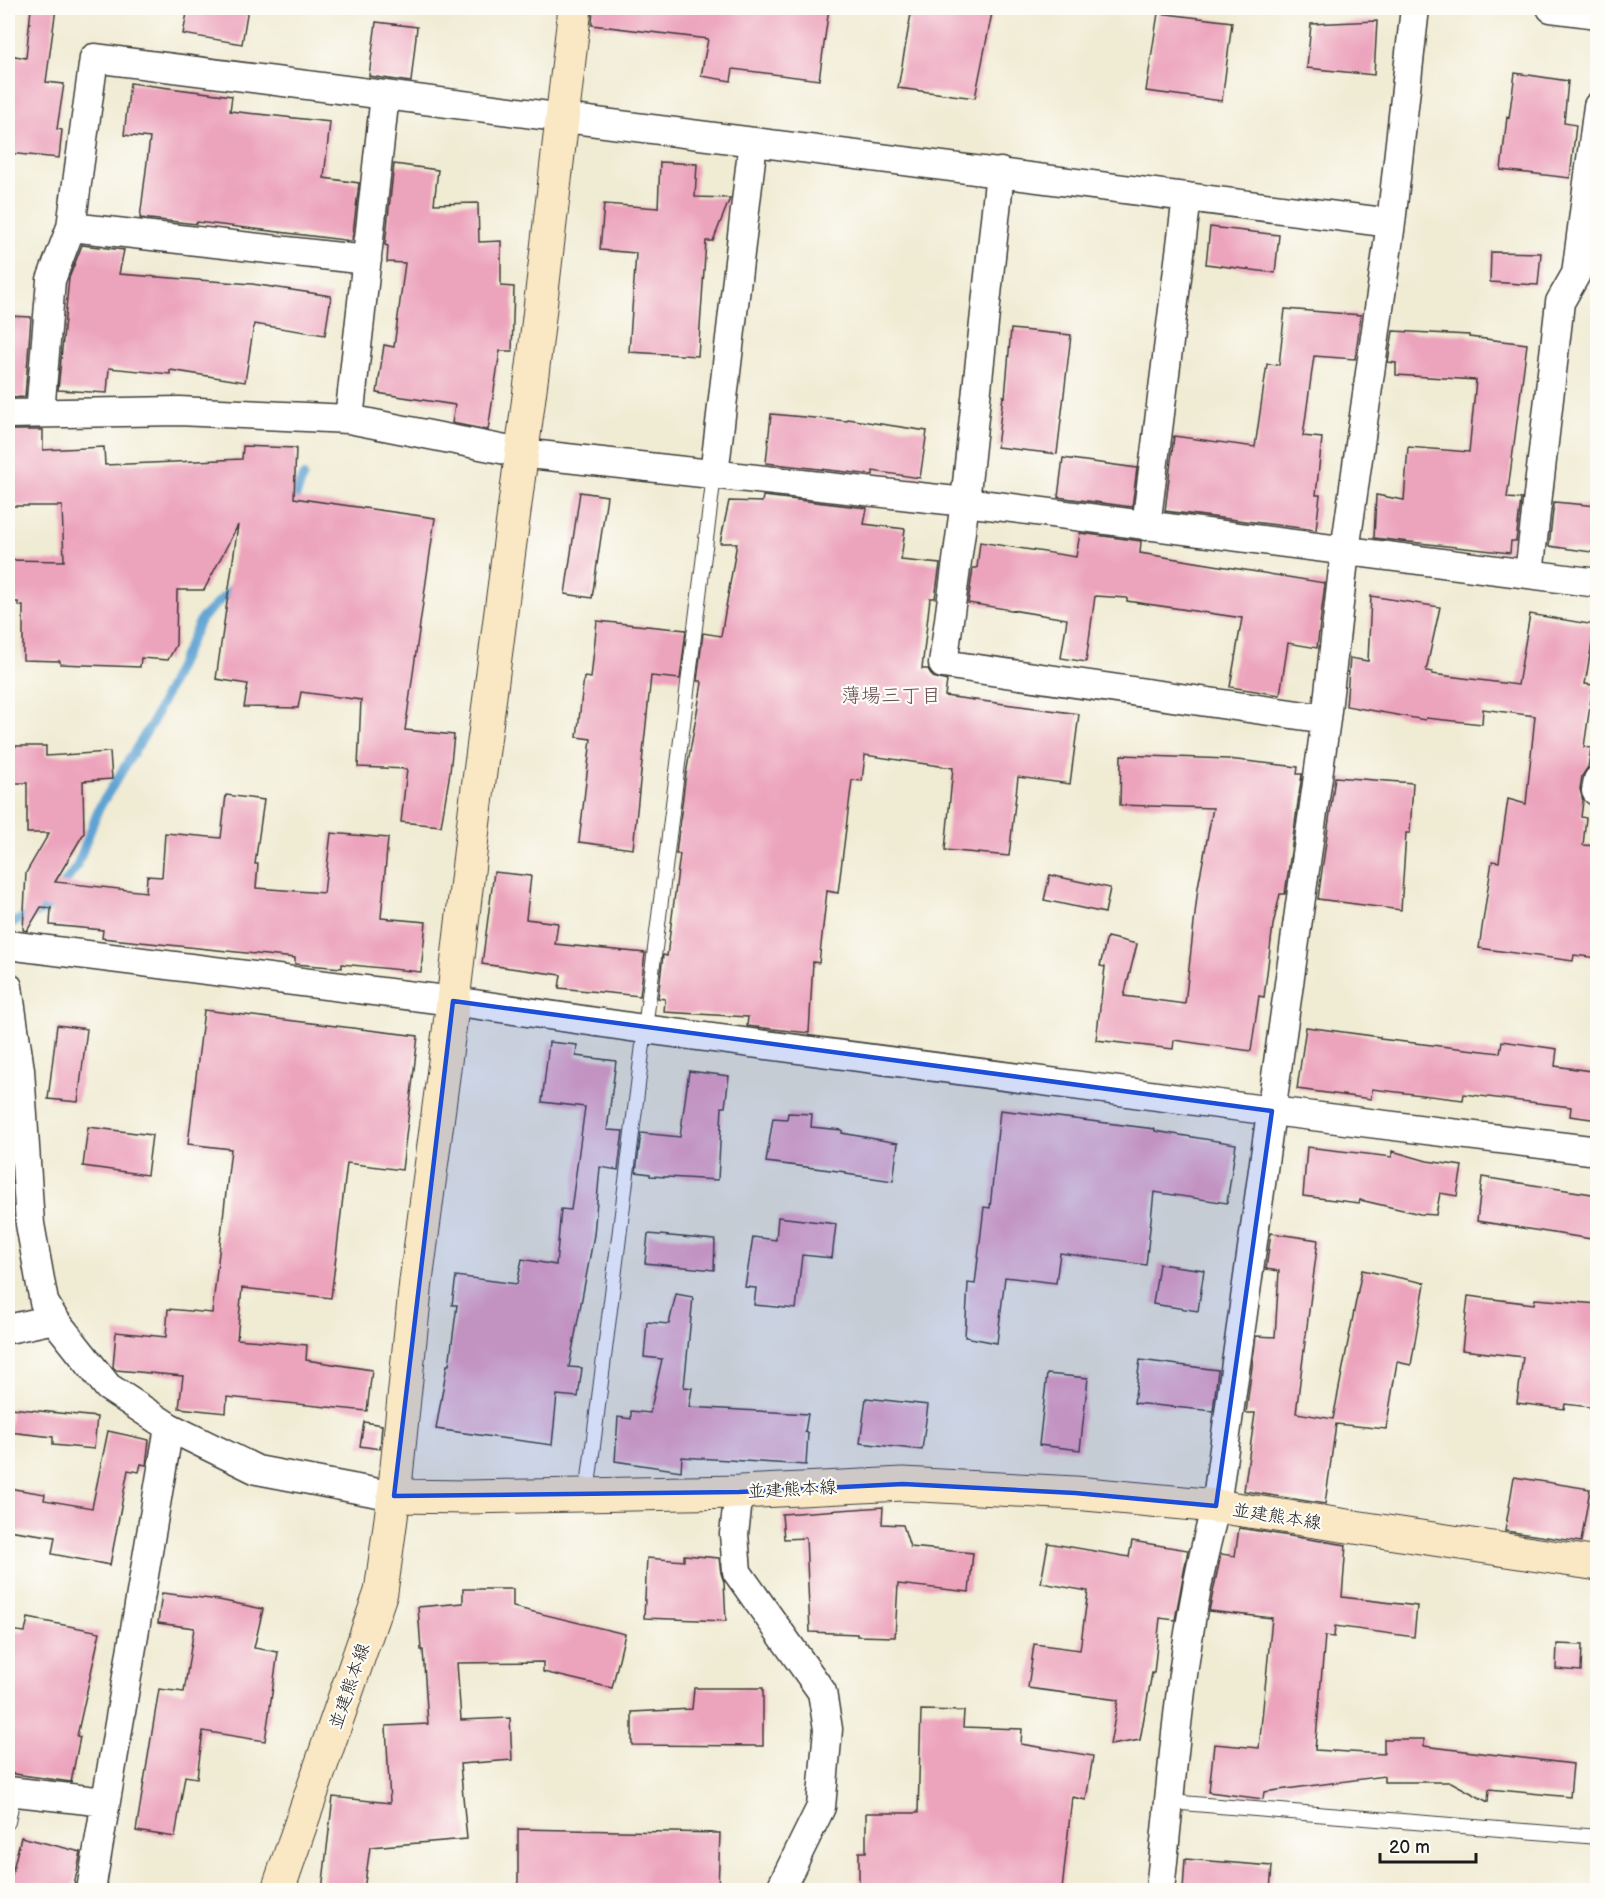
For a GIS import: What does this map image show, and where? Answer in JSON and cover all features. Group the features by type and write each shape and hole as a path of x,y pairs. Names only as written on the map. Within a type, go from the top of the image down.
{"main road":[{"path":"394,1496 419,1259 453,1001 473,821 536,343 575,8"},
{"name":"並建熊本線","path":"278,1890 381,1592 394,1496 468,1497 739,1492 903,1484 1076,1492 1216,1506 1598,1564"}],"street":[{"path":"1160,1890 1178,1711 1204,1550 1216,1506 1326,719 1345,551 1391,223 1415,8"},
{"path":"1551,8 1598,14"},
{"path":"40,413 51,280 71,227 94,58 1391,223"},
{"path":"349,419 385,95"},
{"path":"1529,574 1560,302 1576,274 1598,106"},
{"path":"714,475 753,142"},
{"path":"1000,172 965,502 943,664 1326,719"},
{"path":"1146,526 1187,197"},
{"path":"71,227 367,260"},
{"path":"8,414 178,411 349,419 521,453 965,502 1598,583"},
{"path":"8,945 453,1001 644,1029 1272,1111 1598,1151"},
{"path":"8,987 20,1070 30,1224 44,1302 54,1319 108,1387 170,1427 256,1470 394,1496"},
{"path":"8,1329 54,1319"},
{"path":"92,1890 170,1427"},
{"path":"739,1492 734,1534 737,1572 822,1692 828,1729 821,1806 780,1890"},
{"path":"11,1791 105,1802"}],"lane":[{"path":"587,1494 714,475"},
{"path":"8,1822 11,1791"},
{"path":"1170,1802 1598,1838"}],"highlighted area":[{"path":"453,1001 1272,1111 1216,1506 1075,1493 903,1484 739,1492 394,1496"}],"building":[{"path":"31,8 56,8 46,82 64,84 57,129 62,130 59,158 8,153 9,55 26,58"},
{"path":"188,8 248,8 242,44 183,34"},
{"path":"593,8 829,8 819,80 733,69 731,81 701,76 708,39 592,25"},
{"path":"912,8 993,8 975,98 898,88"},
{"path":"1158,13 1232,22 1222,101 1146,91"},
{"path":"1377,21 1374,75 1307,68 1311,24"},
{"path":"376,22 417,27 411,82 369,76"},
{"path":"1515,73 1568,81 1564,123 1576,125 1570,178 1501,170"},
{"path":"130,83 232,96 230,111 330,122 324,178 359,183 352,241 197,222 197,224 140,218 150,138 124,135"},
{"path":"660,162 697,164 695,197 730,198 713,241 706,241 698,356 629,352 636,253 600,250 604,204 658,208"},
{"path":"394,164 438,170 434,204 478,203 479,242 501,241 501,286 514,287 512,351 500,351 488,430 452,423 455,405 377,393 384,345 394,347 405,263 387,262 388,246 385,245"},
{"path":"1210,227 1279,235 1275,273 1206,264"},
{"path":"82,245 124,250 119,274 252,284 331,296 325,335 254,324 245,382 170,370 170,374 109,368 107,393 58,390 69,278"},
{"path":"1491,252 1541,253 1538,285 1490,282"},
{"path":"1285,309 1361,315 1355,359 1314,356 1303,436 1322,438 1316,495 1320,495 1316,530 1165,511 1174,436 1255,447 1267,364 1279,365"},
{"path":"8,316 31,317 25,397 8,398"},
{"path":"1011,329 1071,335 1057,454 997,447 1003,396 1005,397"},
{"path":"1393,331 1469,335 1469,337 1527,344 1507,498 1521,499 1516,541 1511,541 1510,553 1374,538 1376,495 1404,500 1408,447 1469,452 1476,380 1396,375 1396,363 1388,362"},
{"path":"771,414 847,421 848,419 927,431 920,478 873,471 873,475 766,463"},
{"path":"8,430 43,430 43,450 104,447 105,465 242,459 243,446 296,448 294,498 435,518 405,730 454,735 441,826 401,822 407,769 358,767 361,700 301,692 298,708 244,707 248,684 216,679 238,525 204,590 177,590 176,645 168,660 141,658 140,667 23,660 23,606 19,606 18,602 8,602 8,560 64,561 62,506 8,506"},
{"path":"1063,458 1137,468 1132,507 1058,497"},
{"path":"580,492 607,496 592,598 565,594"},
{"path":"763,496 867,508 864,524 905,529 901,560 940,564 935,598 930,598 922,669 928,669 933,677 947,681 945,696 1079,714 1070,784 1018,777 1009,856 945,850 953,768 865,755 862,781 852,780 838,893 827,891 819,963 813,962 809,1033 747,1026 748,1017 664,1012 665,999 658,998 663,955 667,956 680,854 676,854 685,780 702,683 697,681 703,633 721,636 737,543 720,543 729,501 762,502"},
{"path":"1554,502 1598,506 1598,553 1549,546"},
{"path":"1080,533 1141,541 1140,553 1325,583 1317,648 1288,643 1280,695 1230,687 1242,618 1127,601 1127,598 1095,596 1086,662 1061,658 1067,619 968,603 973,568 977,568 980,542 1076,557"},
{"path":"1371,596 1440,607 1426,671 1432,674 1518,685 1530,614 1595,625 1585,684 1593,685 1584,747 1591,748 1588,767 1582,776 1580,789 1583,801 1581,817 1586,818 1583,845 1598,846 1598,958 1574,955 1573,961 1479,948 1492,861 1499,862 1508,799 1526,804 1535,716 1483,709 1482,724 1426,718 1425,720 1346,706 1350,658 1368,661"},
{"path":"597,621 686,630 680,679 651,676 633,849 579,842 591,739 577,737 584,677 591,678"},
{"path":"8,746 46,746 46,756 110,752 112,779 83,781 84,833 55,882 146,892 147,876 162,877 165,833 221,838 226,795 264,800 255,864 258,864 256,888 324,893 331,833 388,838 381,918 426,922 421,972 342,964 342,968 295,964 295,958 102,938 103,930 50,925 51,908 41,907 27,931 23,930 26,873 49,833 27,833 27,783 8,783"},
{"path":"1121,755 1228,759 1298,767 1297,774 1302,774 1285,894 1280,894 1273,925 1264,997 1259,996 1251,1051 1174,1040 1173,1049 1096,1040 1105,967 1100,966 1107,937 1137,944 1124,996 1185,1004 1198,887 1213,808 1120,805"},
{"path":"1335,777 1413,783 1410,833 1406,833 1401,910 1318,899"},
{"path":"494,872 531,876 526,919 558,923 555,944 645,953 640,996 559,988 561,975 482,964"},
{"path":"1050,875 1110,888 1105,913 1044,900"},
{"path":"204,1010 418,1036 402,1170 347,1163 331,1298 242,1288 237,1339 307,1345 306,1360 372,1370 367,1411 227,1397 226,1413 179,1408 183,1376 116,1370 113,1367 116,1332 166,1337 168,1309 212,1313 231,1149 188,1144"},
{"path":"57,1025 87,1029 78,1102 48,1099"},
{"path":"1306,1027 1380,1037 1380,1039 1500,1053 1502,1041 1557,1049 1555,1066 1598,1072 1598,1120 1570,1116 1571,1107 1464,1094 1463,1100 1372,1089 1371,1099 1297,1089"},
{"path":"549,1042 577,1045 576,1056 616,1061 607,1130 623,1131 618,1170 600,1167 594,1235 569,1367 582,1368 578,1397 557,1395 552,1445 436,1429 447,1365 449,1365 457,1305 452,1305 456,1276 517,1284 522,1259 556,1265 561,1209 571,1210 585,1107 542,1102"},
{"path":"689,1071 729,1076 725,1107 722,1107 718,1180 650,1176 650,1174 636,1172 641,1133 680,1137"},
{"path":"1000,1110 1155,1129 1155,1131 1236,1144 1227,1203 1154,1192 1146,1265 1060,1253 1056,1283 1005,1277 997,1343 965,1337 968,1283 975,1284 984,1207 990,1208"},
{"path":"788,1113 812,1114 811,1127 842,1130 842,1133 898,1143 893,1181 846,1174 846,1172 766,1162 773,1118 787,1119"},
{"path":"88,1127 152,1135 147,1175 83,1166"},
{"path":"1307,1147 1392,1157 1392,1151 1427,1161 1462,1166 1457,1196 1440,1193 1436,1215 1420,1214 1360,1200 1359,1203 1303,1196"},
{"path":"1482,1177 1598,1195 1598,1240 1477,1221"},
{"path":"778,1217 836,1224 832,1258 802,1255 796,1309 754,1305 756,1288 745,1287 753,1237 776,1240"},
{"path":"1271,1233 1318,1240 1296,1413 1333,1419 1362,1270 1425,1283 1411,1365 1397,1362 1386,1429 1336,1424 1325,1504 1244,1491 1255,1413 1246,1413 1256,1336 1275,1337 1279,1271 1266,1269"},
{"path":"648,1234 715,1240 714,1270 645,1263"},
{"path":"1159,1264 1204,1270 1198,1311 1153,1304"},
{"path":"676,1294 693,1297 684,1387 692,1388 689,1407 808,1414 805,1432 808,1433 806,1465 682,1457 681,1471 615,1461 618,1417 631,1419 631,1411 650,1413 662,1359 644,1357 647,1322 669,1324"},
{"path":"1468,1296 1534,1304 1535,1299 1598,1304 1598,1327 1593,1360 1598,1360 1598,1408 1565,1404 1564,1409 1517,1403 1523,1357 1462,1350"},
{"path":"1140,1360 1218,1370 1213,1411 1134,1403"},
{"path":"1047,1374 1088,1378 1080,1450 1039,1445"},
{"path":"866,1398 928,1405 922,1450 860,1443"},
{"path":"11,1408 97,1417 94,1449 53,1445 53,1437 9,1432"},
{"path":"364,1422 382,1425 380,1449 360,1446"},
{"path":"108,1431 149,1440 146,1465 141,1464 139,1472 128,1470 110,1565 52,1554 55,1537 8,1530 8,1488 45,1494 44,1500 92,1508"},
{"path":"1514,1477 1590,1489 1581,1542 1505,1531"},
{"path":"883,1507 882,1524 903,1525 910,1547 973,1553 969,1592 898,1584 895,1637 810,1632 806,1538 784,1539 782,1514"},
{"path":"1239,1528 1346,1545 1342,1597 1417,1606 1414,1637 1335,1626 1334,1637 1325,1636 1315,1750 1384,1754 1384,1739 1424,1739 1424,1746 1573,1764 1570,1797 1489,1789 1488,1802 1451,1782 1384,1782 1384,1776 1264,1792 1263,1799 1209,1792 1214,1744 1259,1748 1272,1618 1209,1611 1221,1554 1235,1556"},
{"path":"1132,1541 1188,1550 1175,1620 1160,1618 1154,1673 1152,1673 1140,1740 1110,1745 1118,1700 1028,1688 1034,1644 1080,1650 1088,1591 1041,1583 1048,1543 1129,1557"},
{"path":"684,1555 719,1558 724,1582 726,1621 644,1618 647,1558 684,1561"},
{"path":"463,1589 513,1589 513,1607 625,1634 612,1688 543,1672 543,1662 457,1663 461,1720 510,1718 512,1760 460,1764 467,1839 370,1847 364,1890 322,1890 333,1797 390,1803 386,1726 428,1724 418,1607 463,1603"},
{"path":"162,1593 219,1600 263,1609 254,1648 278,1652 265,1741 203,1731 197,1778 185,1776 175,1837 136,1831 159,1689 184,1692 194,1628 158,1623"},
{"path":"28,1618 100,1632 77,1736 80,1737 71,1782 8,1773 8,1630 25,1632"},
{"path":"1557,1644 1582,1645 1581,1671 1556,1669"},
{"path":"694,1688 763,1688 763,1746 632,1745 632,1712 692,1709"},
{"path":"921,1710 964,1711 963,1727 1022,1729 1021,1744 1093,1756 1086,1800 1072,1797 1062,1890 859,1890 859,1852 866,1852 866,1813 918,1813"},
{"path":"518,1829 720,1833 718,1890 518,1890"},
{"path":"21,1837 81,1852 73,1890 8,1890"},
{"path":"1185,1859 1272,1866 1270,1890 1183,1890"}],"waterway":[{"path":"292,508 303,476"},
{"path":"8,924 45,910 77,866 99,808 152,723 201,619 236,585"}],"district":[{"name":"薄場三丁目","path":"891,695"}]}
